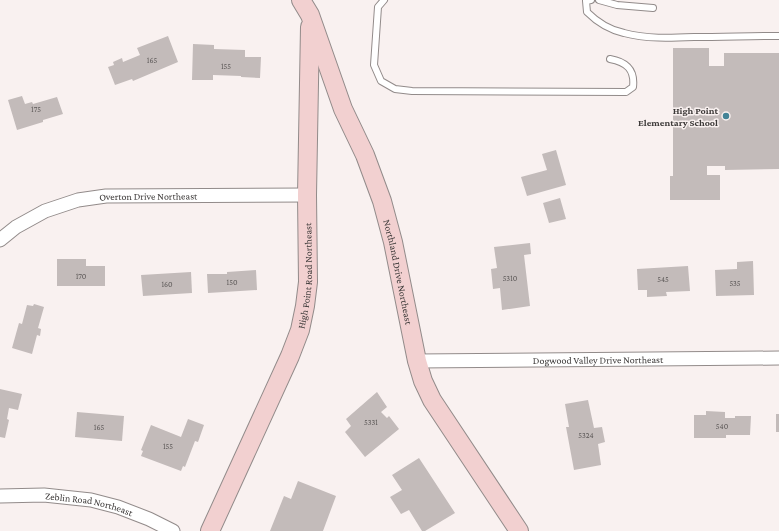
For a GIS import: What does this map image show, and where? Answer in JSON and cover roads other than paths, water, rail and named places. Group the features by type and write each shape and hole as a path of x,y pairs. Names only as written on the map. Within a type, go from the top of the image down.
{"street":[{"name":"Northland Drive Northeast","path":"301,0 310,8 343,109 365,155 382,201 393,242 417,361 423,381 432,400 519,531"},
{"name":"High Point Road Northeast","path":"210,531 290,356 300,330 305,306 308,282 307,195 310,8"},
{"name":"Overton Drive Northeast","path":"0,240 16,227 45,211 78,200 106,196 307,195"},
{"name":"Dogwood Valley Drive Northeast","path":"417,361 779,358"},
{"name":"Zeblin Road Northeast","path":"0,496 44,495 91,500 118,507 149,519 173,531"}],"lane":[{"path":"384,0 378,7 374,65 380,81 395,89 420,91 626,92 633,87 634,80 632,71 625,64 617,60 610,59"},
{"path":"591,0 586,1 587,12 594,19 609,28 638,36 662,38 779,36"},
{"path":"599,0 617,5 653,8"}],"place":[{"name":"High Point Elementary School","path":"726,116"}]}
